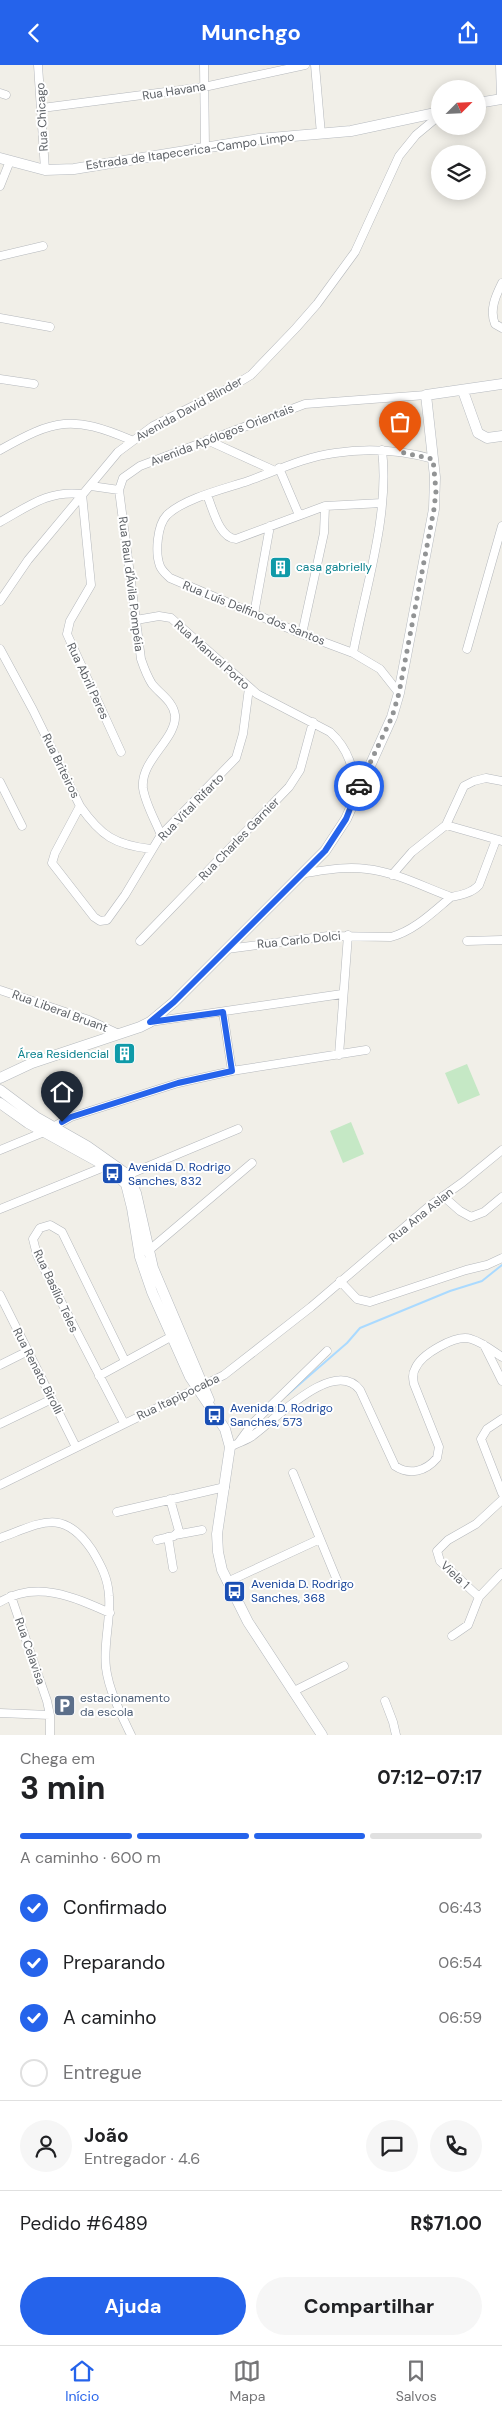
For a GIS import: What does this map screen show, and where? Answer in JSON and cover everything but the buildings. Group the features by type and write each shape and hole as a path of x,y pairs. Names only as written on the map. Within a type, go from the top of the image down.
{"main road":[{"path":"486,102 502,99"},
{"name":"Estrada de Itapecerica-Campo Limpo","path":"5,160 45,170 74,169 282,136 372,128 431,116"},
{"path":"0,1078 32,1063 150,1022 174,1002 225,949 305,873 338,833 392,717 399,693 436,491 426,395 502,384"},
{"path":"463,391 478,433 487,437 502,436"},
{"path":"0,1091 48,1129"},
{"path":"0,1103 110,1165 125,1177 144,1254 175,1334 199,1386 235,1444 225,1487 217,1544 219,1561 227,1582 248,1622 322,1735"}],"street":[{"name":"Rua Chicago","path":"38,65 45,170"},
{"path":"204,65 205,148"},
{"name":"Rua Havana","path":"42,108 204,87 305,65"},
{"path":"315,65 321,134"},
{"path":"500,65 502,99"},
{"name":"Avenida David Blinder","path":"0,601 28,560 118,452 131,440 243,380 296,328 317,304 355,252 400,156 416,135 431,122"},
{"path":"0,186 5,160"},
{"path":"0,256 43,246"},
{"path":"502,283 492,314 495,323 502,328"},
{"path":"0,318 50,327"},
{"path":"0,379 34,384"},
{"name":"Avenida Apólogos Orientais","path":"119,490 123,477 129,471 305,404 426,395"},
{"path":"0,450 34,431 63,423 89,426 131,440"},
{"path":"207,441 276,469 299,515"},
{"path":"353,653 382,503 384,478 382,450"},
{"name":"Rua Luís Delfino dos Santos","path":"399,693 380,669 353,653 302,634 177,581 164,572 160,566 158,544 162,523 166,516 175,509 276,469 334,453 382,450 433,459"},
{"path":"91,486 119,490"},
{"name":"Rua Raul d'Ávila Pompéia","path":"119,490 138,647 145,671 152,684 170,704 174,712 172,727 148,765 143,781 144,795 161,835"},
{"path":"0,522 50,495 67,492 82,494"},
{"name":"Rua Abril Peres","path":"82,494 91,585 70,621 67,634 121,751"},
{"path":"208,495 222,530 232,539 251,535 325,506 382,503"},
{"path":"302,634 324,533 325,506"},
{"path":"254,614 270,526"},
{"path":"468,649 502,526"},
{"name":"Rua Manuel Porto","path":"136,620 159,616 171,618 249,688 268,701 330,732 344,747 352,768 356,794"},
{"name":"Rua Briteiros","path":"0,649 33,710 80,806 99,831 108,837 124,845 151,849"},
{"name":"Rua Vital Rifarto","path":"80,806 52,860 57,871 72,887 94,917 104,921 111,918 161,835 236,758 243,734 249,688"},
{"name":"Rua Charles Garnier","path":"140,941 243,837 289,787 300,770 313,722"},
{"path":"392,875 412,853 446,825 461,791 469,783 486,779 502,781"},
{"path":"0,782 22,826"},
{"path":"446,825 499,840"},
{"name":"Rua Carlo Dolci","path":"225,949 318,936 384,937 398,935 422,920 451,897 475,889 479,885 499,840"},
{"path":"305,873 353,868 367,869 392,875 451,897"},
{"path":"339,1055 342,994 348,935"},
{"path":"467,941 502,940"},
{"name":"Rua Liberal Bruant","path":"0,990 89,1021 119,1034"},
{"path":"150,1022 342,994"},
{"path":"223,1012 232,1071"},
{"path":"0,1150 71,1117 160,1089 232,1071 366,1050"},
{"path":"125,1177 238,1129"},
{"name":"Rua Ana Aslan","path":"340,1281 442,1196 502,1150"},
{"path":"144,1254 252,1163"},
{"path":"0,1209 110,1165"},
{"path":"442,1196 460,1211 471,1217 484,1212 502,1197"},
{"name":"Rua Basílio Teles","path":"124,1423 37,1255 34,1235 44,1226 55,1227 62,1232 125,1361"},
{"path":"340,1281 356,1299 370,1301 487,1265 502,1258"},
{"name":"Rua Itapipocaba","path":"0,1485 224,1375 340,1281"},
{"name":"Rua Renato Birolli","path":"0,1295 76,1447"},
{"path":"99,1376 175,1334"},
{"path":"235,1444 250,1438 312,1389 339,1381 353,1383 360,1390 395,1466 407,1471 419,1471 434,1461 439,1447 414,1384 415,1367 422,1359 451,1341 464,1338 473,1339 502,1357"},
{"path":"484,1345 502,1381"},
{"path":"0,1365 28,1351"},
{"path":"235,1444 253,1423 327,1351"},
{"path":"0,1424 52,1399"},
{"path":"502,1419 487,1429 481,1439 502,1493"},
{"path":"293,1473 339,1585"},
{"path":"117,1511 225,1487"},
{"path":"170,1499 179,1529 171,1536"},
{"name":"Viela 1","path":"479,1597 440,1561 437,1556 437,1550 448,1540 476,1524 502,1500"},
{"path":"0,1538 51,1522 70,1526 82,1535 102,1566 108,1586 110,1613 106,1670 109,1686 131,1735"},
{"path":"157,1540 202,1530"},
{"path":"171,1536 174,1568"},
{"path":"227,1582 320,1539"},
{"path":"452,1636 468,1625 479,1597 502,1573"},
{"path":"0,1602 10,1596 29,1591 46,1591 73,1598 110,1613"},
{"name":"Rua Celavisa","path":"10,1596 44,1692 50,1715 50,1735"},
{"path":"294,1691 344,1667"},
{"path":"385,1701 396,1735"},
{"path":"0,1713 50,1715"}],"green space":[{"path":"467,1064 480,1095 458,1104 445,1073"},
{"path":"351,1122 364,1154 343,1163 330,1131"}],"waterway":[{"path":"287,1395 347,1343 360,1328 450,1291 482,1281 502,1265"}],"way so far":[{"path":"359,786 392,717 399,693 434,509 436,491 433,459 400,452"}],"place":[{"name":"casa gabrielly","path":"280,567"},
{"name":"Área Residencial","path":"125,1054"},
{"name":"Avenida D. Rodrigo Sanches, 832","path":"112,1174"},
{"name":"Avenida D. Rodrigo Sanches, 573","path":"214,1415"},
{"name":"Avenida D. Rodrigo Sanches, 368","path":"235,1591"},
{"name":"estacionamento da escola","path":"64,1705"}],"route":[{"path":"62,1122 71,1117 178,1083 232,1071 223,1012 150,1022 174,1002 325,851 346,819 359,786"}]}
